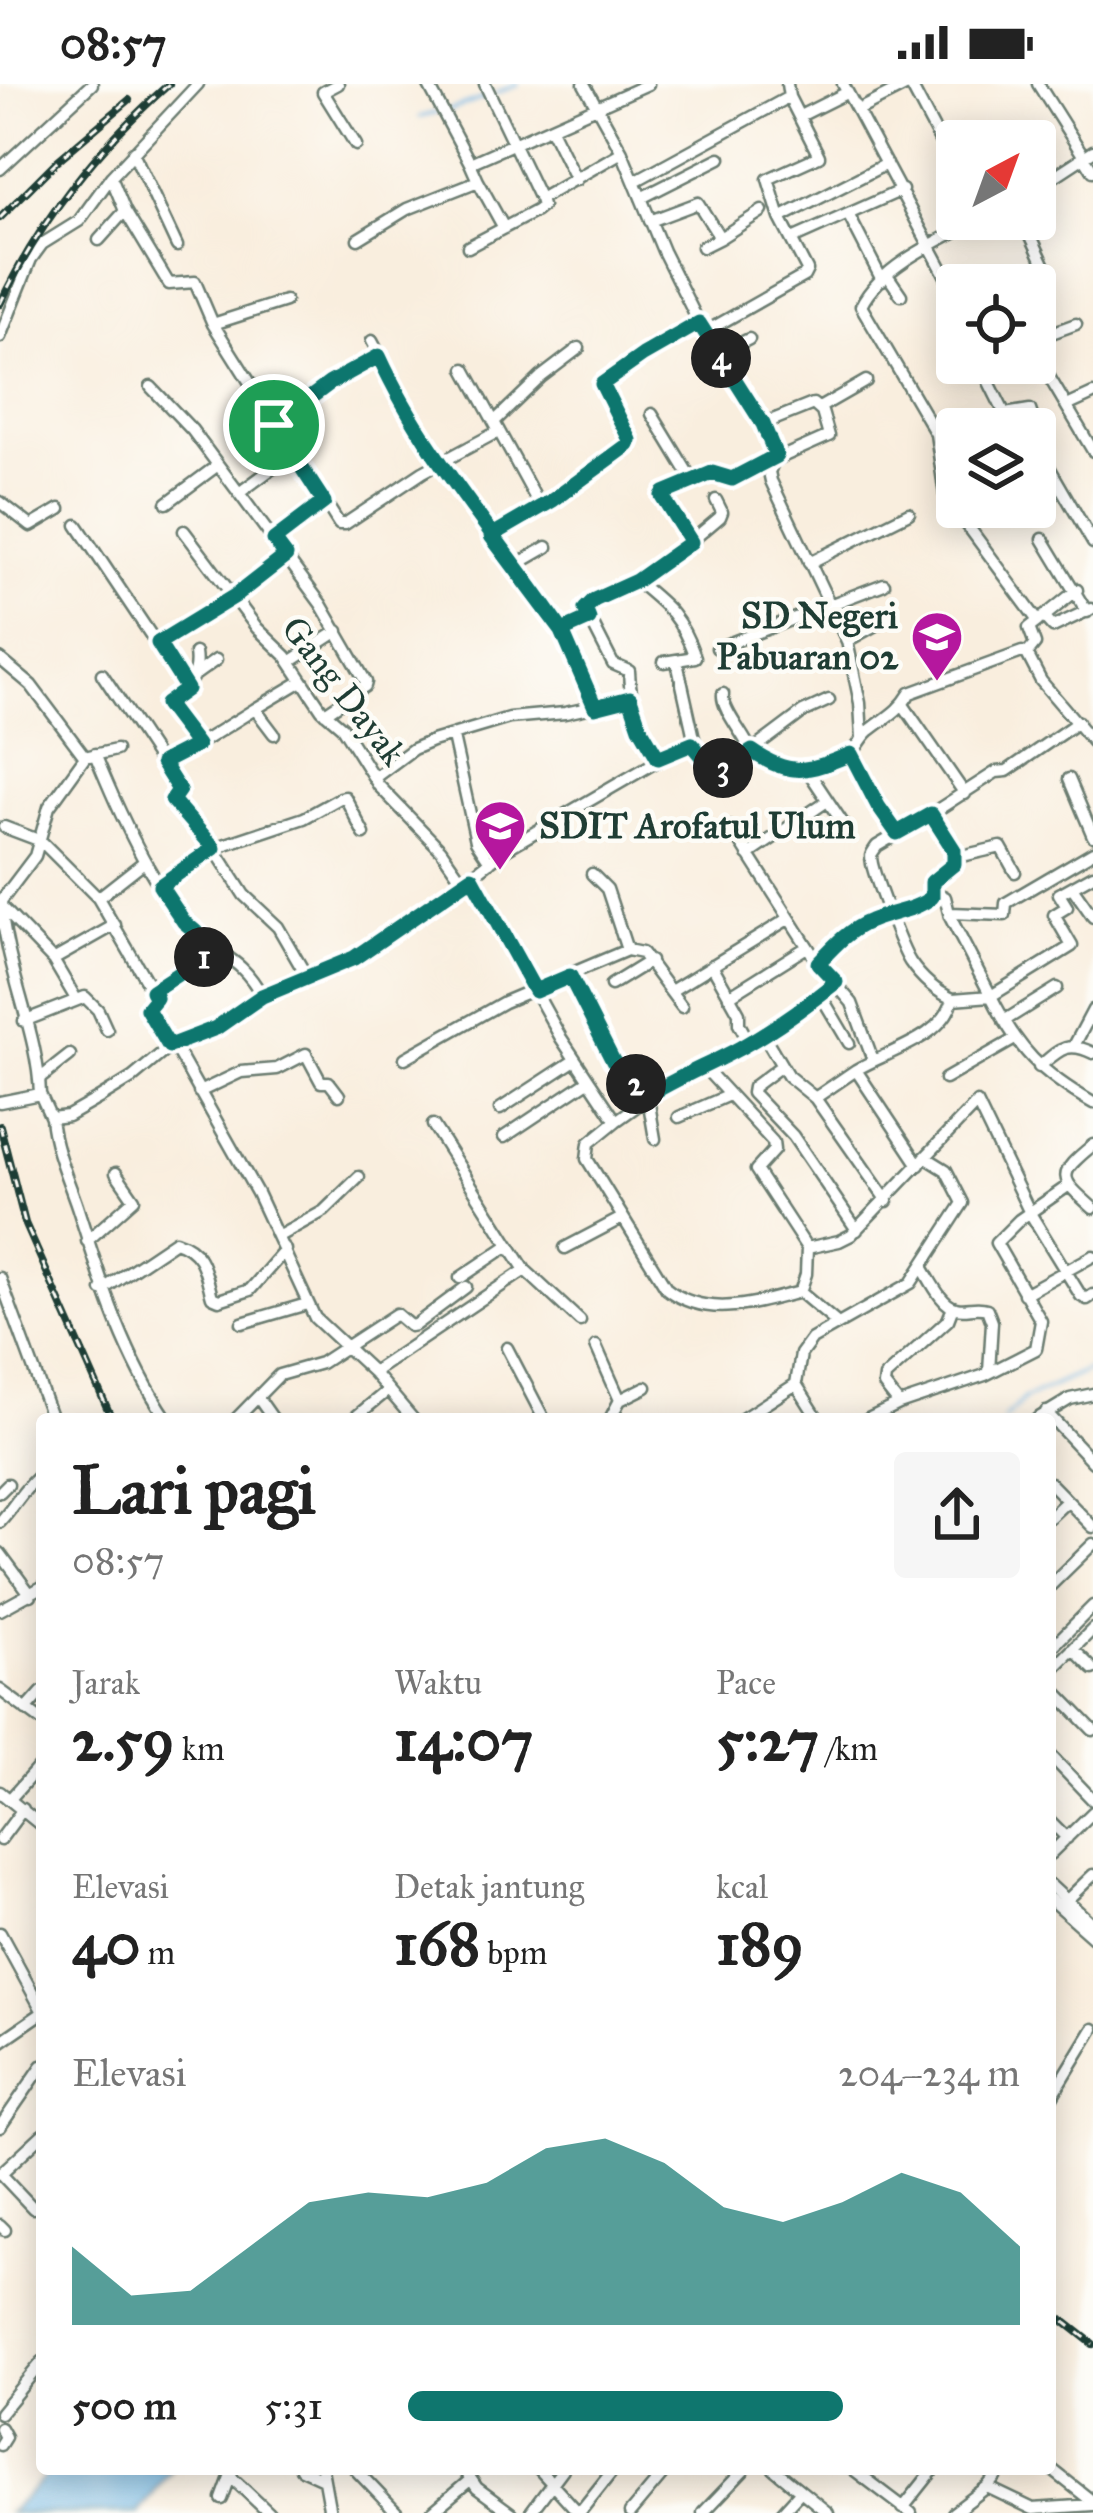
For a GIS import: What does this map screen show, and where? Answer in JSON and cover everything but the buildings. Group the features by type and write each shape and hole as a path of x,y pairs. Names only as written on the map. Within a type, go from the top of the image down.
{"street":[{"path":"0,170 92,84"},
{"path":"0,338 34,254 48,238 79,221 111,177 198,84"},
{"path":"338,84 321,88 356,145"},
{"path":"428,84 504,228"},
{"path":"584,84 622,152 702,327 763,424 774,458 771,481 847,641 862,738"},
{"path":"470,163 648,84"},
{"path":"858,110 909,84 936,134"},
{"path":"1038,84 1089,154 1093,171"},
{"path":"800,116 845,89 939,264"},
{"path":"491,536 541,508 630,443 602,388 604,381 807,270 780,218 768,178 820,156 788,91 635,181"},
{"path":"468,247 540,208 515,142 489,92"},
{"path":"551,129 576,180"},
{"path":"133,152 177,246"},
{"path":"540,199 622,152"},
{"path":"1056,175 1089,154"},
{"path":"641,197 720,158"},
{"path":"780,218 886,164"},
{"path":"111,177 125,211 170,284 195,283 213,324 274,425 342,525 497,426 541,377 579,348"},
{"path":"358,239 407,209 478,181"},
{"path":"792,239 902,190"},
{"path":"650,220 698,203 720,238"},
{"path":"99,240 125,211"},
{"path":"702,247 762,211"},
{"path":"848,214 885,278 901,295"},
{"path":"942,240 885,278 861,306 936,434 945,495 1041,619 1053,628 1090,610 1043,539"},
{"path":"213,324 285,302"},
{"path":"1056,332 1076,324"},
{"path":"718,354 749,339"},
{"path":"372,341 418,429 562,631 595,707"},
{"path":"274,425 330,383 379,356"},
{"path":"466,370 541,508"},
{"path":"763,424 807,405 819,408 866,381"},
{"path":"991,384 1005,414 1030,410 1049,467 1093,543"},
{"path":"1054,384 1093,451"},
{"path":"151,387 218,465 338,631 365,686 325,713"},
{"path":"1067,406 1093,394"},
{"path":"691,542 662,496 712,473 732,479 828,439 819,408"},
{"path":"652,414 694,482"},
{"path":"239,493 292,454"},
{"path":"167,502 218,465"},
{"path":"658,758 630,698 629,670 613,664 585,609 691,542 720,517 716,500"},
{"path":"0,502 32,526 60,509"},
{"path":"274,540 324,502"},
{"path":"809,563 909,513"},
{"path":"77,525 187,689"},
{"name":"Gang Dayak","path":"184,531 325,713 342,727 374,778 468,880 616,1121"},
{"path":"514,566 548,547"},
{"path":"158,643 235,596 286,556"},
{"path":"636,581 666,604 687,636 695,658 670,662 696,747 711,768 718,770 752,751 803,712 829,700"},
{"path":"717,648 884,584"},
{"path":"723,694 724,710 740,726 752,751 778,767 808,771 851,754 862,738 904,706 910,693 1000,659 1027,654 1035,644 1029,628 1077,590"},
{"path":"847,641 890,617"},
{"path":"562,631 589,619"},
{"path":"290,662 338,631"},
{"path":"195,653 195,675"},
{"path":"1027,654 1041,681 1093,742"},
{"path":"0,659 31,685 90,756 145,861 184,922 244,967 262,996"},
{"path":"197,745 166,704 216,660"},
{"path":"103,674 179,790 173,805 214,848 244,895 286,937 307,976"},
{"path":"162,763 302,681"},
{"path":"374,778 413,749 509,718 630,698"},
{"path":"904,706 964,794"},
{"path":"255,709 274,734"},
{"path":"1078,722 1006,771 996,772 897,833 871,856 912,964 933,987 953,999 991,996 1072,946 1054,915 1067,907 1060,894 1093,875"},
{"path":"453,737 476,841 490,862"},
{"path":"51,1118 68,1115 127,1082 171,1045 216,1028 262,996 354,958 523,838 625,783 658,758 687,744 696,747"},
{"path":"42,1077 24,1021 2,897 35,856 54,798 90,756 116,750"},
{"path":"851,754 897,833"},
{"path":"808,771 842,823"},
{"path":"1069,779 1093,836"},
{"path":"160,886 214,848 304,818 340,797 345,797 364,834"},
{"path":"748,855 827,801"},
{"path":"931,814 957,857"},
{"path":"4,826 40,841 98,898 156,998 147,1009 200,1091 278,1236 307,1304 407,1413"},
{"path":"731,827 807,947 852,1003 873,1060"},
{"path":"818,963 850,932 929,901 934,877 957,857 1001,847 1015,872"},
{"path":"950,913 1004,915 1006,903 1093,852"},
{"path":"98,898 145,861"},
{"path":"592,874 607,889 627,950"},
{"path":"1072,887 1093,917"},
{"path":"933,892 945,897 1015,1039 1039,1067 1093,1103"},
{"path":"1,906 53,960 76,1000"},
{"path":"671,991 788,919"},
{"path":"53,960 116,925"},
{"path":"729,996 807,947"},
{"path":"152,991 216,949"},
{"path":"405,1058 504,1002 627,950 642,953 682,1007"},
{"path":"611,985 650,962"},
{"path":"712,965 749,1042"},
{"path":"570,976 613,1061 646,1097 655,1139"},
{"path":"800,1292 742,1307 717,1307 672,1293 622,1218 586,1152 589,1143 646,1097 763,1034 836,982"},
{"path":"1004,1021 1057,988"},
{"path":"820,994 849,1043"},
{"path":"24,1021 87,998 107,1030"},
{"path":"814,1098 873,1060 923,1036 947,1015 953,999"},
{"path":"1075,1044 1093,1010"},
{"path":"763,1034 781,1066 814,1098 887,1201"},
{"path":"945,1079 1015,1039"},
{"path":"1039,1067 1075,1044 1093,1053"},
{"path":"200,1091 241,1072 282,1068 306,1054 321,1082 329,1082 339,1095"},
{"path":"34,1095 42,1077 70,1055"},
{"path":"500,1109 575,1060"},
{"path":"702,1065 773,1142 774,1150 756,1170 807,1248 800,1292"},
{"path":"781,1066 753,1087 752,1093 794,1136 857,1230"},
{"path":"814,1413 796,1384 802,1354 812,1339 911,1283 963,1203 946,1171 922,1161 856,1070"},
{"path":"504,1137 588,1081"},
{"path":"34,1095 51,1118 102,1290 122,1338 164,1413"},
{"path":"0,1102 34,1095"},
{"path":"679,1117 729,1095"},
{"path":"807,1248 846,1239 857,1230 974,1104 980,1104 1030,1213 1081,1296 1093,1295"},
{"path":"433,1125 525,1270 580,1322"},
{"path":"1093,1145 1066,1169 1068,1186 1093,1208"},
{"path":"87,1240 134,1199 116,1172"},
{"path":"278,1236 324,1211 359,1178"},
{"path":"880,1413 1036,1349 1041,1321 996,1243 1068,1186"},
{"path":"565,1248 622,1218"},
{"path":"102,1290 175,1241 200,1256 212,1297 219,1300 250,1290 284,1250"},
{"path":"243,1413 279,1375 314,1366 396,1314 415,1325 509,1245"},
{"path":"1024,1294 1093,1256"},
{"path":"449,1263 477,1302"},
{"path":"922,1268 953,1307"},
{"path":"373,1372 525,1270"},
{"path":"0,1278 5,1308 49,1413"},
{"path":"800,1292 838,1324"},
{"path":"242,1323 307,1304"},
{"path":"953,1307 987,1309 992,1322 989,1372"},
{"path":"899,1404 884,1385 885,1377 948,1320 953,1307"},
{"path":"596,1346 620,1400"},
{"path":"507,1348 541,1413"},
{"path":"751,1413 796,1384"},
{"path":"613,1413 620,1400 646,1387"},
{"path":"360,1413 387,1391"},
{"path":"1045,1413 1070,1399 1092,1397"},
{"path":"259,1399 269,1413"},
{"path":"1056,1429 1093,1462"},
{"path":"0,1522 36,1478"},
{"path":"1056,1489 1093,1527"},
{"path":"1056,1511 1067,1501"},
{"path":"1056,1580 1093,1544"},
{"path":"0,1553 36,1592"},
{"path":"0,1610 36,1595"},
{"path":"1056,1643 1093,1606"},
{"path":"1056,1666 1093,1629"},
{"path":"1073,1649 1093,1669"},
{"path":"0,1690 36,1717"},
{"path":"1056,1692 1093,1730"},
{"path":"26,1710 36,1699"},
{"path":"1056,1761 1093,1800"},
{"path":"36,1768 5,1796 36,1821"},
{"path":"0,1840 23,1809"},
{"path":"1056,1848 1093,1812"},
{"path":"1056,1827 1067,1838"},
{"path":"1059,1902 1093,1875"},
{"path":"1059,1902 1093,1925"},
{"path":"1059,1902 1093,1937"},
{"path":"2,1943 36,1998"},
{"path":"32,1989 36,1982"},
{"path":"0,2042 36,2016"},
{"path":"1056,2087 1093,2029"},
{"path":"0,2127 36,2075"},
{"path":"33,2208 0,2174 36,2141"},
{"path":"0,2413 36,2369"},
{"path":"0,2428 5,2437 0,2445"},
{"path":"1056,2473 1093,2504"},
{"path":"222,2499 231,2475"},
{"path":"234,2475 269,2513"},
{"path":"322,2475 330,2513"},
{"path":"361,2475 398,2513"},
{"path":"431,2513 466,2475"},
{"path":"468,2475 511,2513"},
{"path":"545,2475 579,2513 609,2475"},
{"path":"530,2513 558,2475"},
{"path":"630,2513 663,2475"},
{"path":"703,2513 739,2475"},
{"path":"781,2475 828,2513"},
{"path":"866,2475 907,2510 930,2475"},
{"path":"953,2513 997,2475"},
{"path":"988,2487 1033,2509 1093,2504"},
{"path":"781,2513 801,2491"}],"water":[{"path":"48,2475 167,2475 138,2513 8,2513"}],"waterway":[{"path":"496,93 518,84"},
{"path":"445,112 487,97"},
{"path":"420,117 436,113"},
{"path":"1010,1413 1024,1399 1093,1368"}],"railway":[{"path":"0,304 73,185 169,84"},
{"path":"0,218 129,100"},
{"path":"0,1126 25,1223 109,1413"},
{"path":"1056,2315 1093,2344"}],"place":[{"name":"SD Negeri Pabuaran 02","path":"937,683"},
{"name":"SDIT Arofatul Ulum","path":"500,872"}],"route":[{"path":"274,425 324,502 274,540 286,556 235,596 158,643 187,689 166,704 197,745 162,763 179,790 173,805 214,848 160,886 184,922 216,949 152,991 156,998 147,1009 169,1046 216,1028 262,996 354,958 472,877 535,991 570,976 613,1061 646,1097 738,1049 836,982 818,963 850,932 932,897 932,882 936,874 954,864 954,850 931,814 897,833 851,754 804,771 778,767 752,751 714,770 692,744 658,758 630,698 595,707 562,631 491,536 553,500 628,445 630,440 602,384 699,323 763,424 776,456 732,479 712,473 664,493 691,542 636,581 594,600 585,609 589,619 562,631 527,579 491,536 418,429 379,356 330,383 274,425"}]}
